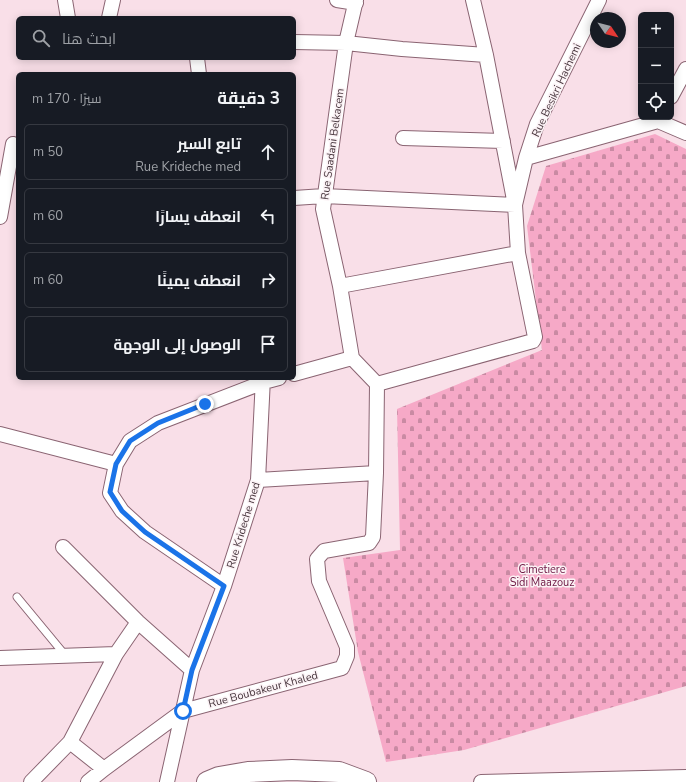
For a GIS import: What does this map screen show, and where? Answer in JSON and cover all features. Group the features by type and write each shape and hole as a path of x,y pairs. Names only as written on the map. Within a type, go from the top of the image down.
{"main road":[{"path":"207,782 219,777 253,777 292,770 339,772 366,782"}],"street":[{"path":"65,0 67,16"},
{"path":"109,16 113,0"},
{"path":"337,0 356,2"},
{"path":"377,384 533,341 534,337 518,254 515,205 486,55 473,0"},
{"name":"Rue Besikri Hachemi","path":"515,205 526,158 537,124 599,0"},
{"name":"Rue Saadani Belkacem","path":"352,358 340,286 322,209 346,43 356,2"},
{"path":"296,42 346,43 402,50 486,55"},
{"path":"197,60 199,72"},
{"path":"674,91 686,69"},
{"path":"526,158 656,120"},
{"path":"661,120 686,133"},
{"path":"403,138 503,141"},
{"path":"0,217 13,144"},
{"path":"296,198 324,196 515,205"},
{"path":"340,286 518,254"},
{"path":"258,480 376,473 377,384 352,358 296,373"},
{"path":"224,586 145,532 122,511 110,492 116,464 130,441 158,423 263,380"},
{"name":"Rue Krideche med","path":"167,782 192,670 224,586 258,480 263,380"},
{"path":"0,434 116,464"},
{"name":"Rue Boubakeur Khaled","path":"88,782 183,711 342,668 347,656 347,647 319,581 317,559 324,550 369,543 373,537 376,473"},
{"path":"63,547 138,622 192,670"},
{"path":"31,782 70,742 116,654 138,622"},
{"path":"0,658 116,654"},
{"path":"70,742 104,769"},
{"path":"481,782 686,777"}],"lane":[{"path":"17,597 65,656"}],"green space":[{"name":"Cimetiere Sidi Maazouz","path":"655,134 686,149 686,686 464,750 386,762 358,652 343,558 400,550 397,409 542,350 527,226 546,166"}],"route":[{"path":"183,711 192,670 224,586 145,532 122,511 110,492 116,464 130,441 158,423 205,404"}]}
